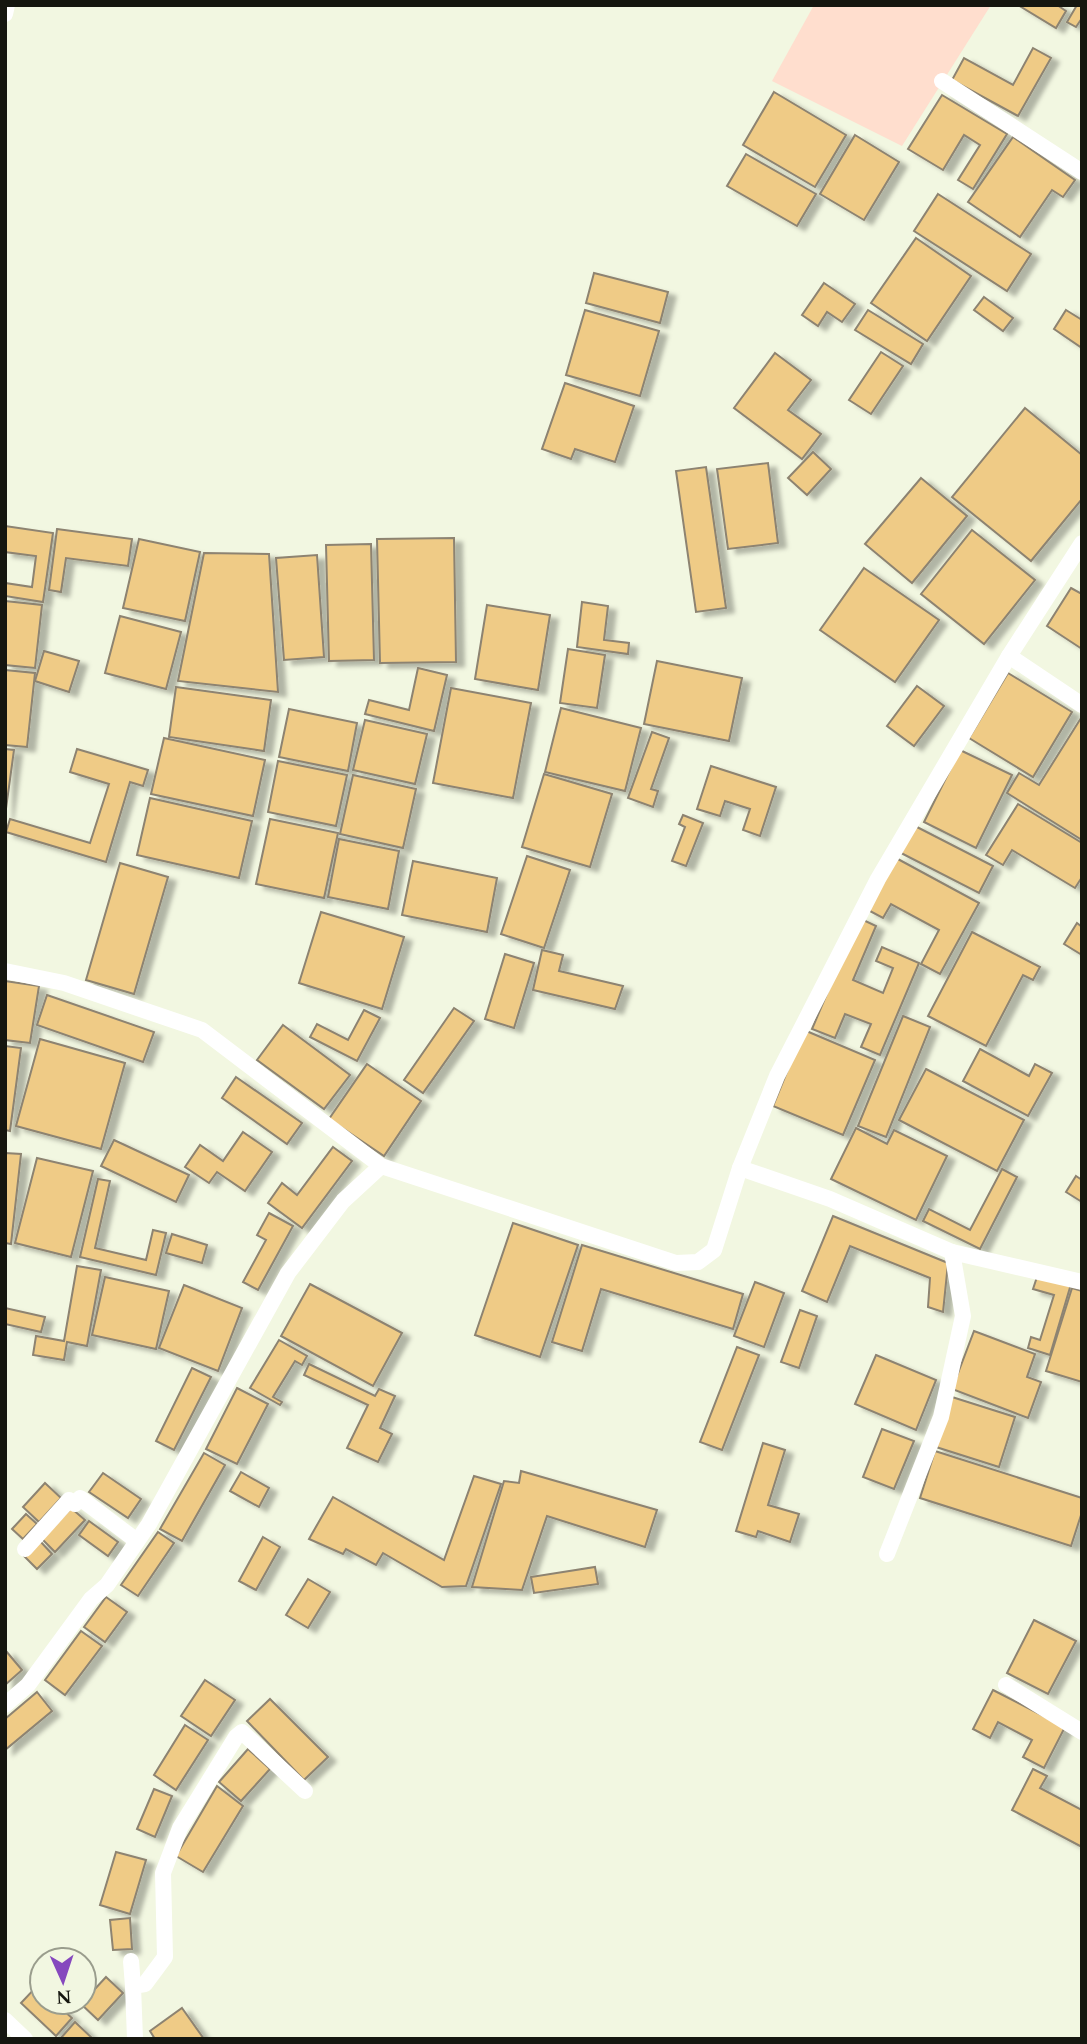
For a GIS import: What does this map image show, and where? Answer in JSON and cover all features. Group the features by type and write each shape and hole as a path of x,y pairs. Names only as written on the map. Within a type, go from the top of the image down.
{"street":[{"path":"5,14 7,5"},
{"path":"942,81 1082,172"},
{"path":"5,971 64,983 202,1030 381,1166 676,1263 698,1262 714,1250 740,1168 777,1076 878,879 1009,656 1082,543"},
{"path":"1009,656 1082,705"},
{"path":"5,1705 28,1685 137,1541 288,1273 344,1200 381,1166"},
{"path":"740,1168 830,1199 953,1252 1082,1282"},
{"path":"887,1554 941,1417 963,1316 953,1252"},
{"path":"25,1549 69,1500 75,1504 80,1499 137,1541"},
{"path":"1006,1685 1082,1732"},
{"path":"133,1986 145,1984 165,1957 163,1873 180,1828 236,1737 242,1732 305,1791"},
{"path":"131,1961 135,2039"},
{"path":"5,2020 25,2039"}],"shaded area":[{"path":"814,5 991,5 902,146 772,81"}],"building":[{"path":"1018,5 1057,5 1066,11 1056,28"},
{"path":"1077,5 1082,5 1082,18 1076,27 1067,22"},
{"path":"1033,48 1051,58 1018,116 952,80 964,58 1013,85"},
{"path":"774,92 846,135 815,187 743,145"},
{"path":"942,95 1007,134 973,189 958,180 980,145 964,135 943,170 908,149"},
{"path":"855,135 899,162 864,220 820,194"},
{"path":"1013,137 1075,180 1063,197 1052,190 1020,237 968,202"},
{"path":"746,154 816,194 797,226 727,186"},
{"path":"938,194 1031,254 1007,291 914,231"},
{"path":"916,238 971,276 927,341 871,303"},
{"path":"594,273 668,292 660,323 586,303"},
{"path":"824,283 855,304 842,322 827,312 818,326 802,315"},
{"path":"984,297 1013,318 1003,331 974,310"},
{"path":"585,310 659,331 640,396 566,375"},
{"path":"868,310 923,344 911,364 855,330"},
{"path":"1066,310 1082,320 1082,348 1054,329"},
{"path":"881,352 903,366 871,414 849,400"},
{"path":"775,353 811,380 788,410 821,434 802,459 734,408"},
{"path":"565,383 634,406 615,462 575,449 571,459 542,449"},
{"path":"1025,408 1082,455 1082,499 1031,561 952,497"},
{"path":"813,452 831,469 807,495 788,478"},
{"path":"768,463 778,543 728,549 717,469"},
{"path":"706,467 726,608 696,612 676,471"},
{"path":"921,478 967,516 912,583 865,544"},
{"path":"5,526 53,533 43,602 5,596 5,583 32,587 36,556 5,552"},
{"path":"57,529 132,539 128,566 66,558 61,592 49,590"},
{"path":"972,530 1035,580 984,644 921,594"},
{"path":"454,538 456,662 380,663 377,539"},
{"path":"139,539 200,552 185,621 123,608"},
{"path":"371,544 374,660 329,661 326,545"},
{"path":"204,553 269,554 278,692 178,681"},
{"path":"317,555 324,657 284,660 276,558"},
{"path":"864,568 939,620 895,682 820,630"},
{"path":"1071,588 1082,594 1082,649 1047,626"},
{"path":"5,601 42,605 35,668 5,665"},
{"path":"582,602 608,606 604,640 629,643 628,654 577,647"},
{"path":"487,605 550,615 538,690 475,679"},
{"path":"120,616 181,632 166,689 105,673"},
{"path":"568,649 605,655 597,708 560,703"},
{"path":"44,651 79,661 69,692 35,681"},
{"path":"657,661 742,678 729,741 644,724"},
{"path":"418,668 447,675 434,731 365,714 369,700 409,710"},
{"path":"5,670 35,673 27,747 5,745"},
{"path":"1008,673 1072,712 1033,777 969,738"},
{"path":"917,686 944,706 914,746 887,726"},
{"path":"176,687 271,700 264,751 169,737"},
{"path":"451,688 531,703 513,798 433,783"},
{"path":"561,708 641,728 625,791 545,772"},
{"path":"289,709 357,723 348,771 279,757"},
{"path":"1081,718 1082,840 1007,793 1019,773 1039,785"},
{"path":"365,720 427,734 415,784 353,770"},
{"path":"652,732 669,738 651,789 658,791 653,807 628,798"},
{"path":"164,738 265,760 253,816 151,794"},
{"path":"5,749 14,750 5,816"},
{"path":"77,749 148,770 143,786 130,782 106,862 6,832 10,819 90,843 109,784 70,772"},
{"path":"960,750 1012,775 976,848 924,822"},
{"path":"278,761 347,775 336,826 268,812"},
{"path":"711,766 776,787 760,836 743,830 750,809 725,801 720,816 697,809"},
{"path":"544,774 612,794 590,867 522,847"},
{"path":"353,775 416,789 403,848 340,834"},
{"path":"150,798 252,821 239,878 137,855"},
{"path":"1018,804 1082,843 1082,877 1075,888 1012,850 1003,865 986,855"},
{"path":"683,815 703,823 686,866 672,861 685,827 679,824"},
{"path":"270,819 338,833 324,898 256,884"},
{"path":"915,826 993,866 979,893 901,853"},
{"path":"339,839 399,851 388,909 328,897"},
{"path":"527,856 570,870 544,948 501,934"},
{"path":"896,858 979,903 940,974 921,964 939,930 891,904 883,918 868,910"},
{"path":"413,861 497,878 487,932 402,915"},
{"path":"120,863 168,877 134,994 86,980"},
{"path":"321,912 404,937 382,1009 299,983"},
{"path":"859,918 876,926 853,980 883,993 893,968 876,961 882,947 919,963 880,1055 861,1047 871,1024 845,1014 835,1038 812,1029"},
{"path":"1077,923 1082,927 1082,955 1064,944"},
{"path":"972,932 1040,967 1033,980 1023,975 986,1046 928,1016"},
{"path":"542,950 563,955 559,971 623,986 615,1009 533,990"},
{"path":"505,954 534,963 514,1028 485,1019"},
{"path":"5,981 39,986 30,1043 5,1040"},
{"path":"47,995 154,1032 143,1062 37,1025"},
{"path":"454,1008 474,1021 423,1093 404,1080"},
{"path":"364,1010 380,1018 357,1061 310,1037 317,1024 348,1040"},
{"path":"903,1016 930,1027 886,1137 858,1126"},
{"path":"283,1025 350,1075 324,1109 257,1060"},
{"path":"804,1030 875,1060 843,1135 773,1106"},
{"path":"40,1039 125,1063 101,1149 16,1126"},
{"path":"5,1046 21,1048 10,1131 5,1130"},
{"path":"980,1049 1029,1076 1035,1064 1052,1073 1028,1116 963,1081"},
{"path":"367,1064 421,1101 384,1156 329,1119"},
{"path":"926,1069 1024,1120 997,1171 899,1120"},
{"path":"236,1077 302,1123 287,1144 222,1098"},
{"path":"856,1128 887,1144 894,1130 947,1156 916,1220 831,1179"},
{"path":"243,1132 272,1152 245,1191 217,1172 209,1183 185,1167 200,1145 223,1161"},
{"path":"114,1140 189,1175 176,1202 101,1166"},
{"path":"333,1147 352,1161 302,1228 268,1203 282,1183 297,1195"},
{"path":"5,1153 21,1154 11,1244 5,1243"},
{"path":"37,1158 93,1171 71,1257 15,1243"},
{"path":"1002,1169 1017,1177 980,1249 923,1221 929,1209 970,1230"},
{"path":"1076,1176 1082,1180 1082,1202 1066,1192"},
{"path":"98,1179 110,1181 95,1248 146,1260 153,1230 166,1233 156,1275 80,1257"},
{"path":"269,1213 293,1226 258,1290 243,1282 266,1240 257,1235"},
{"path":"833,1216 948,1263 943,1312 928,1307 930,1278 850,1246 827,1302 802,1291"},
{"path":"513,1223 578,1245 540,1357 475,1335"},
{"path":"172,1234 207,1245 202,1263 166,1253"},
{"path":"582,1245 743,1294 733,1329 601,1289 582,1351 552,1342"},
{"path":"77,1266 101,1270 87,1346 67,1342 64,1360 33,1355 36,1336 64,1341"},
{"path":"1038,1274 1071,1284 1050,1355 1028,1348 1031,1337 1040,1340 1054,1295 1033,1289"},
{"path":"105,1277 169,1291 156,1349 92,1335"},
{"path":"755,1282 784,1293 764,1347 734,1336"},
{"path":"310,1284 402,1333 373,1386 281,1336"},
{"path":"184,1285 242,1308 218,1371 159,1348"},
{"path":"1072,1288 1082,1291 1082,1382 1046,1371"},
{"path":"5,1308 45,1317 41,1332 5,1324"},
{"path":"800,1310 817,1316 799,1368 781,1362"},
{"path":"974,1331 1035,1354 1027,1377 1041,1382 1028,1418 952,1389"},
{"path":"279,1340 307,1356 302,1365 295,1361 273,1397 282,1402 280,1405 250,1388"},
{"path":"737,1347 759,1355 722,1450 700,1442"},
{"path":"876,1355 936,1380 916,1430 855,1404"},
{"path":"309,1364 375,1396 379,1389 395,1396 380,1428 392,1434 378,1462 347,1448 368,1405 304,1375"},
{"path":"192,1368 211,1377 174,1450 156,1441"},
{"path":"237,1388 268,1404 237,1464 206,1449"},
{"path":"952,1397 1015,1417 999,1467 936,1447"},
{"path":"882,1429 914,1441 894,1489 863,1477"},
{"path":"763,1443 785,1450 768,1505 799,1514 790,1542 758,1531 756,1537 736,1531"},
{"path":"935,1451 1082,1498 1082,1512 1071,1546 920,1498"},
{"path":"204,1453 225,1465 182,1541 160,1529"},
{"path":"521,1471 657,1510 645,1547 547,1516 522,1590 472,1587 504,1481 519,1483"},
{"path":"241,1472 269,1488 259,1507 230,1491"},
{"path":"103,1473 141,1499 128,1518 89,1492"},
{"path":"474,1476 501,1484 466,1586 442,1587 383,1553 376,1565 346,1549 343,1554 309,1539 333,1497 444,1560"},
{"path":"45,1483 61,1498 39,1522 23,1507"},
{"path":"71,1508 85,1520 55,1552 42,1539"},
{"path":"26,1514 37,1524 23,1539 12,1529"},
{"path":"89,1521 118,1542 108,1556 79,1535"},
{"path":"158,1532 174,1543 138,1596 121,1585"},
{"path":"263,1537 280,1547 256,1590 239,1581"},
{"path":"40,1541 52,1554 37,1569 24,1556"},
{"path":"595,1567 598,1584 534,1593 531,1577"},
{"path":"308,1579 330,1592 308,1628 286,1615"},
{"path":"106,1597 127,1612 105,1642 84,1627"},
{"path":"1034,1620 1076,1641 1048,1694 1007,1673"},
{"path":"81,1631 102,1646 65,1695 45,1680"},
{"path":"5,1652 22,1670 5,1685"},
{"path":"205,1680 235,1700 211,1736 181,1716"},
{"path":"993,1690 1065,1727 1044,1768 1023,1757 1032,1740 998,1722 990,1738 973,1729"},
{"path":"37,1692 52,1711 5,1750 5,1719"},
{"path":"270,1699 328,1757 304,1780 247,1721"},
{"path":"185,1725 208,1740 176,1790 154,1775"},
{"path":"248,1749 270,1769 241,1801 219,1782"},
{"path":"1033,1769 1047,1776 1040,1788 1082,1810 1082,1847 1012,1810"},
{"path":"217,1786 243,1806 203,1872 176,1856"},
{"path":"154,1789 172,1796 155,1837 137,1829"},
{"path":"116,1852 146,1860 130,1914 100,1905"},
{"path":"130,1918 132,1949 113,1950 110,1920"},
{"path":"106,1977 123,1993 98,2020 94,2016 98,2016 98,1986"},
{"path":"28,1996 28,2010 21,2003"},
{"path":"182,2008 204,2039 155,2039 150,2031"},
{"path":"35,2016 72,2018 56,2036"},
{"path":"75,2022 93,2039 60,2039"}]}
